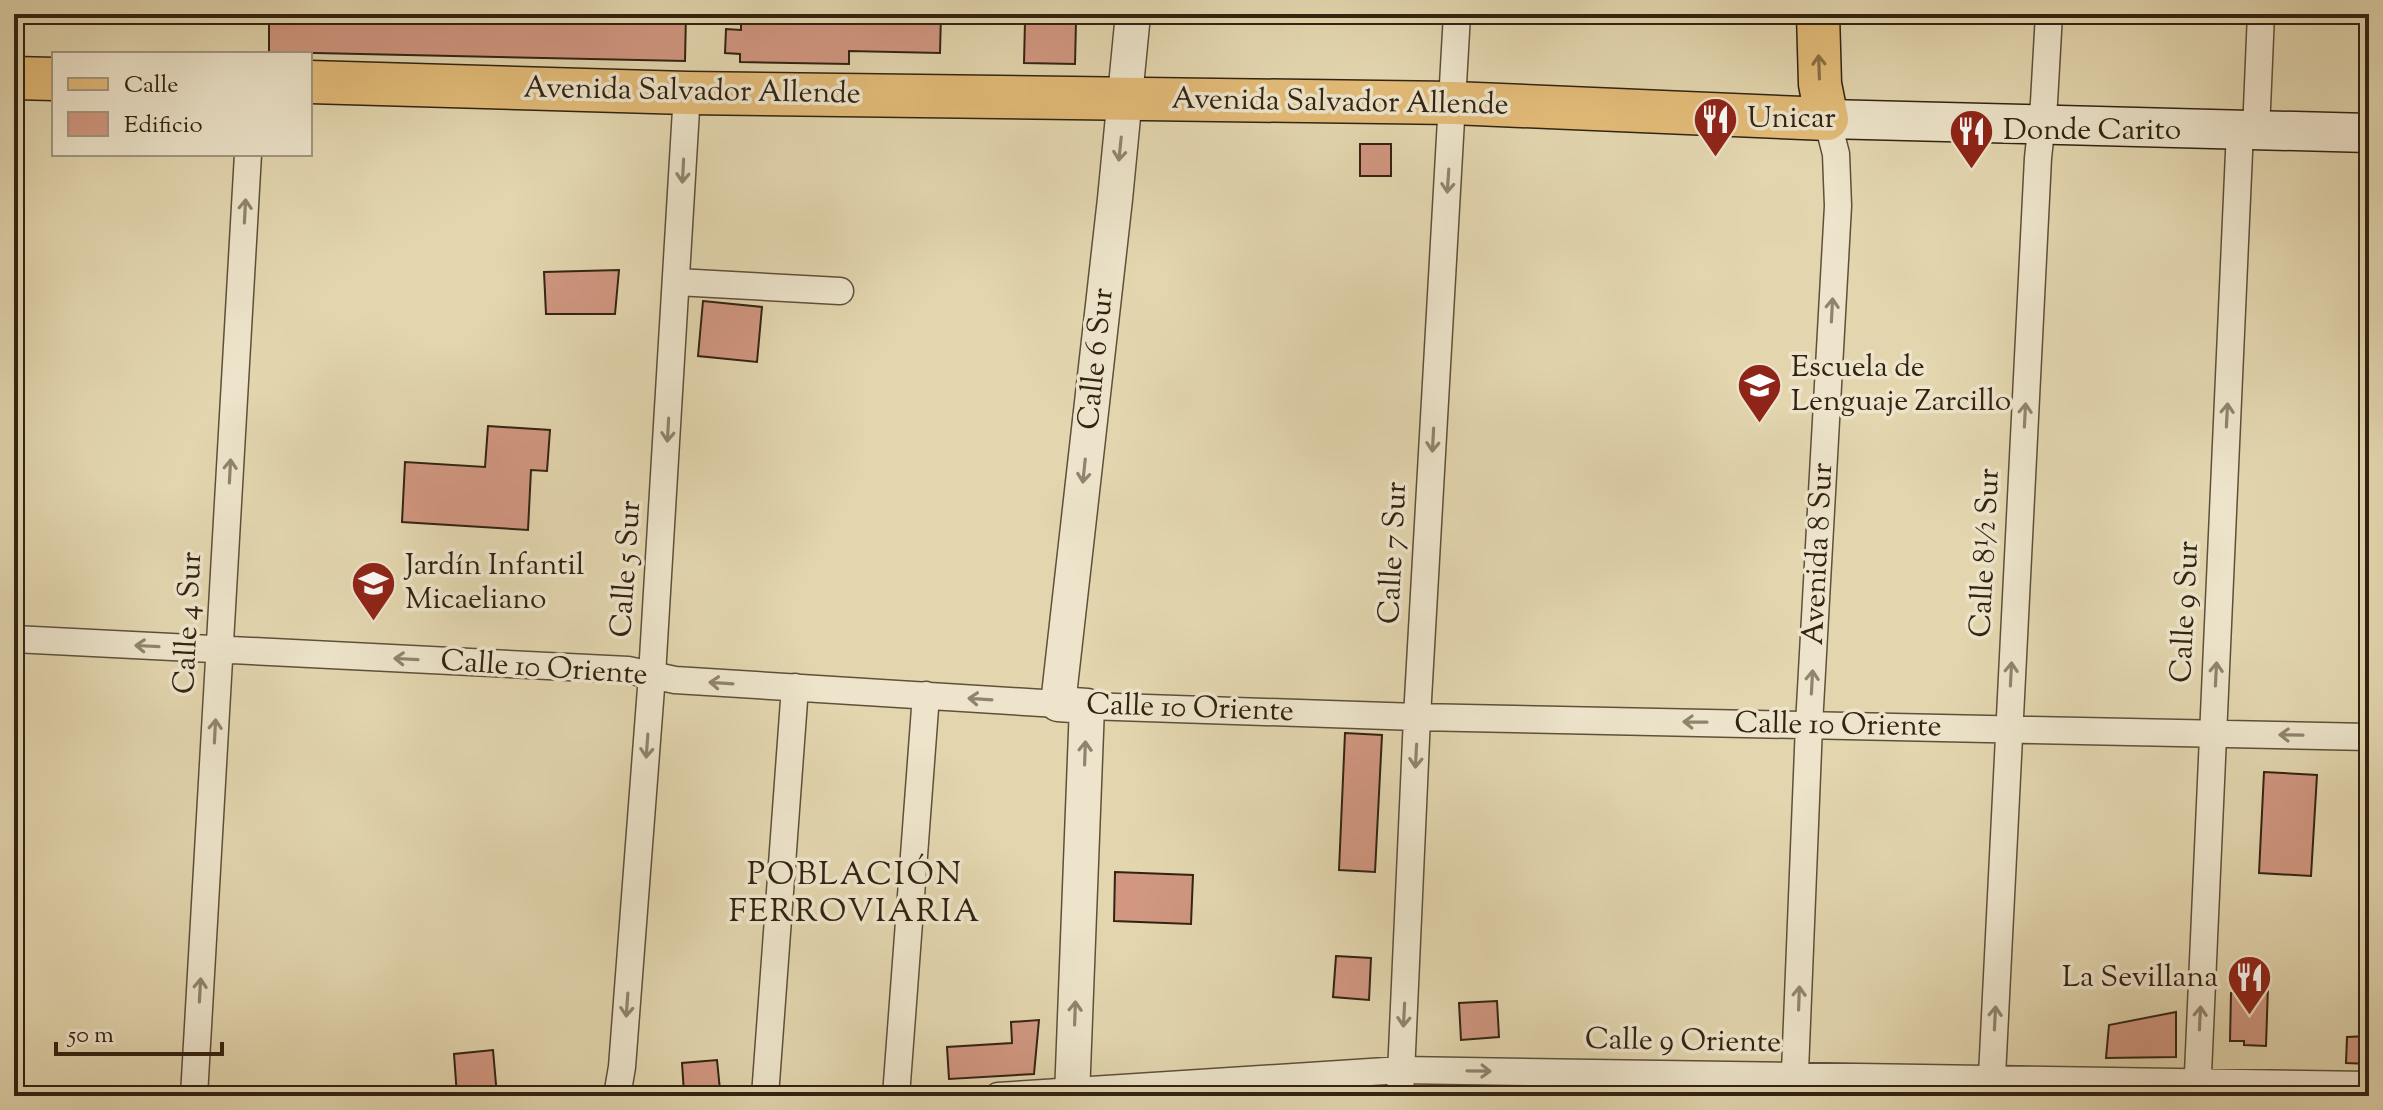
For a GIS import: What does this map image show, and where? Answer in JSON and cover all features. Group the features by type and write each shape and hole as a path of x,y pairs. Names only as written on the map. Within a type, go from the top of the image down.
{"main road":[{"name":"Avenida 8 Sur","path":"1818,14 1820,84 1827,119"},
{"path":"14,78 52,79"},
{"name":"Avenida Salvador Allende","path":"312,82 687,93 1453,103 1827,119 2369,133"}],"street":[{"name":"Calle 6 Sur","path":"1072,1094 1073,705 1133,14"},
{"name":"Calle 7 Sur","path":"1400,1096 1417,717 1457,14"},
{"name":"Calle 8½ Sur","path":"1992,1088 2038,158 2049,14"},
{"name":"Calle 9 Sur","path":"2197,1089 2213,734 2248,131 2261,14"},
{"name":"Calle 5 Sur","path":"617,1096 622,1067 652,675 687,93"},
{"name":"Avenida 8 Sur","path":"1795,1086 1809,725 1838,206 1836,154 1827,119"},
{"name":"Calle 4 Sur","path":"194,1096 248,156"},
{"path":"677,282 840,291"},
{"name":"Calle 10 Oriente","path":"14,639 628,670 675,680 1073,705 1417,717 2369,737"},
{"path":"765,1096 795,687"},
{"path":"896,1096 926,695"},
{"name":"Calle 9 Oriente","path":"998,1096 1072,1094 1401,1070 1795,1086 2197,1089 2369,1085"}],"building":[{"path":"269,14 686,14 685,61 269,52"},
{"path":"871,14 941,14 940,53 849,51 849,64 740,62 740,54 725,53 726,29 741,30 741,22 870,24"},
{"path":"1025,21 1076,22 1075,64 1024,63"},
{"path":"1360,144 1391,144 1391,176 1360,176"},
{"path":"619,270 615,314 546,314 544,272"},
{"path":"703,301 762,307 757,362 698,356"},
{"path":"488,426 550,430 547,471 531,470 528,530 402,522 405,462 485,467"},
{"path":"1345,733 1382,735 1375,872 1339,870"},
{"path":"2264,772 2317,775 2311,876 2259,873"},
{"path":"1115,872 1193,875 1191,924 1114,921"},
{"path":"1336,956 1371,958 1369,1000 1333,997"},
{"name":"La Sevillana","path":"2234,986 2268,986 2266,1046 2230,1041 2231,993 2235,993"},
{"path":"1497,1001 1499,1037 1461,1040 1459,1003"},
{"path":"2176,1012 2176,1057 2106,1058 2109,1025"},
{"path":"1039,1020 1034,1074 949,1079 947,1047 1012,1043 1011,1022"},
{"path":"2369,1036 2369,1064 2346,1063 2347,1037"},
{"path":"493,1050 497,1096 457,1096 454,1054"},
{"path":"717,1060 720,1090 684,1093 682,1063"}],"place":[{"name":"Unicar","path":"1716,158"},
{"name":"Donde Carito","path":"1972,170"},
{"name":"Escuela de Lenguaje Zarcillo","path":"1760,424"},
{"name":"Jardín Infantil Micaeliano","path":"374,622"},
{"name":"La Sevillana","path":"2249,1017"}],"district":[{"name":"POBLACIÓN FERROVIARIA","path":"855,894"}]}
